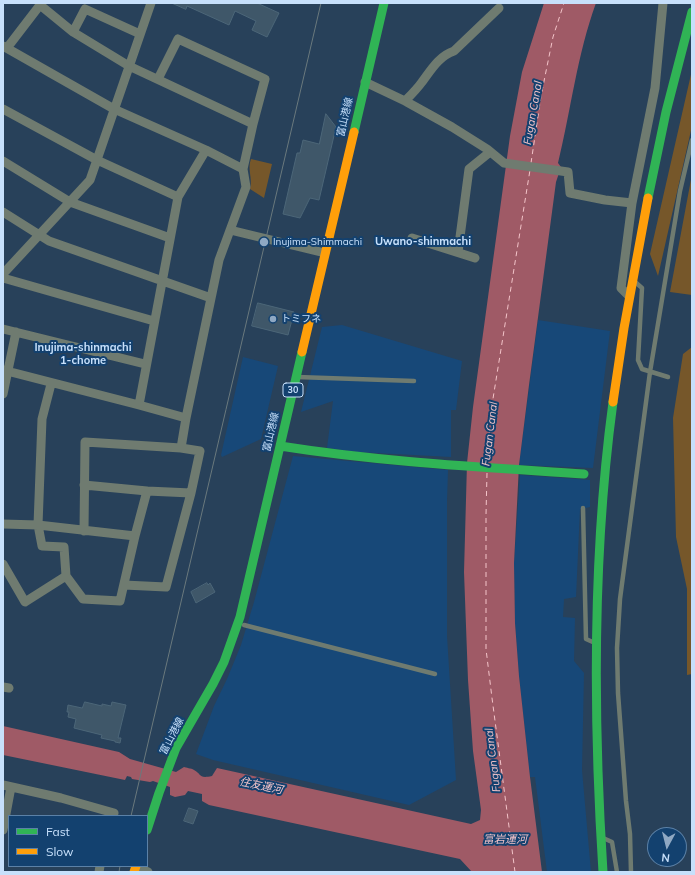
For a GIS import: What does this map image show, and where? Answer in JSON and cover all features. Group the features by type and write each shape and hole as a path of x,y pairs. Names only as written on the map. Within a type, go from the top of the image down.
{"street":[{"path":"3,274 6,265 40,234 90,180 151,3"},
{"name":"富山港線","path":"148,827 170,764 183,736 216,679 233,639 384,3"},
{"path":"630,296 621,288 632,203 655,88 663,3"},
{"path":"243,169 206,150 114,109 5,47 38,4 73,32 129,66 253,124"},
{"path":"405,101 422,82 429,71 446,54 454,51 499,8"},
{"path":"73,32 85,9 140,34"},
{"path":"603,872 598,794 596,644 600,549 609,436 617,373 633,280 665,118 692,12"},
{"path":"158,79 178,38 266,79 253,124 243,169 246,187 219,260 186,418 182,448"},
{"path":"365,82 405,101 452,128 490,152 504,163 563,170 568,172 570,193 605,200 632,203"},
{"path":"3,109 97,160 178,197"},
{"path":"139,405 178,197 206,150"},
{"path":"458,252 469,169 490,152"},
{"path":"3,162 70,202 170,238"},
{"path":"3,212 49,241 211,298"},
{"path":"230,230 325,253"},
{"path":"412,238 475,258"},
{"path":"3,278 154,321"},
{"path":"3,329 146,364"},
{"path":"3,394 6,371 16,332"},
{"path":"6,371 51,384 186,418"},
{"path":"51,384 42,419 38,525 42,546 64,547 66,576 83,599 120,601 147,491"},
{"path":"84,531 85,442 182,448 200,451 191,494 166,588 124,585"},
{"path":"280,446 336,455 584,474"},
{"path":"84,485 191,494"},
{"path":"3,524 38,525 135,536"},
{"path":"3,564 25,602 66,576"},
{"path":"3,830 7,786 91,806 114,813 113,815"},
{"path":"135,868 148,872"}],"lane":[{"path":"631,872 630,834 618,693 617,648 620,599 650,372 680,191 692,140"},
{"path":"633,280 642,288 638,360 642,369 668,377"},
{"path":"296,376 414,381"},
{"path":"583,508 586,639 596,644"},
{"path":"244,625 435,674"},
{"path":"601,838 612,842 617,872"}],"shaded area":[{"path":"692,70 692,126 658,276 650,254"},
{"path":"251,159 272,164 264,198 250,189"},
{"path":"692,174 692,295 670,292"},
{"path":"538,320 610,331 593,468 519,465"},
{"path":"342,325 462,361 456,410 451,410 451,457 357,452 327,448 333,401 301,412 322,327"},
{"path":"692,347 692,674 687,675 687,589 676,537 673,418 683,354"},
{"path":"243,357 278,366 261,439 222,457 221,455"},
{"path":"293,456 448,470 447,636 456,780 409,805 213,760 196,754 214,706 241,645"},
{"path":"520,475 590,480 590,507 580,509 576,597 564,599 563,617 575,618 574,661 584,673 582,770 591,872 547,872 535,777 530,777 515,623 514,563"}],"water":[{"name":"富岩運河","path":"544,3 596,3 589,23 579,63 558,163 561,167 556,182 519,465 514,563 515,623 519,676 542,872 472,872 460,859 209,805 202,801 202,794 188,791 185,795 175,797 170,795 170,787 153,781 150,782 132,779 131,777 127,776 125,780 3,755 3,726 119,752 130,759 176,772 184,767 193,769 201,776 208,777 212,776 217,768 471,824 480,820 481,810 473,751 468,680 464,572 467,463 473,407 510,136 522,72"}],"building":[{"path":"172,3 257,3 279,13 267,37 252,30 256,21 235,11 229,25 187,6 186,9"},
{"path":"326,114 336,127 319,200 310,198 300,218 283,214 297,153 300,153 303,140 319,144"},
{"name":"トミフネ","path":"258,303 294,312 288,335 252,326"},
{"path":"207,583 208,585 210,583 215,592 196,603 191,592"},
{"path":"85,702 102,706 102,704 111,706 112,702 126,705 118,738 121,738 120,743 101,738 102,735 74,728 76,719 68,717 68,705 82,708"},
{"path":"189,808 198,811 193,824 184,821"}],"ferry route":[{"path":"531,163 541,96 553,37 564,3"},
{"path":"487,461 491,411 530,170"},
{"path":"487,473 486,649 515,872"}],"tram line":[{"path":"131,815 321,3"},
{"path":"119,872 120,867"}],"traffic: fast":[{"path":"354,132 384,3"},
{"path":"648,198 666,112 692,12"},
{"path":"148,827 176,748 224,662 240,617 302,352"},
{"path":"603,872 597,755 596,637 601,519 613,402"},
{"path":"280,446 318,452 394,460 584,474"}],"traffic: slow":[{"path":"302,352 354,132"},
{"path":"613,402 624,328 648,198"},
{"path":"134,872 136,867"}],"place":[{"name":"Inujima-Shimmachi","path":"264,242"},
{"name":"トミフネ","path":"273,319"}],"district":[{"name":"Uwano-shinmachi","path":"423,242"},
{"name":"Inujima-shinmachi 1-chome","path":"83,354"}],"water label":[{"name":"Fugan Canal","path":"533,113"},
{"name":"Fugan Canal","path":"490,434"},
{"name":"Fugan Canal","path":"493,760"},
{"name":"住友運河","path":"261,786"}]}
